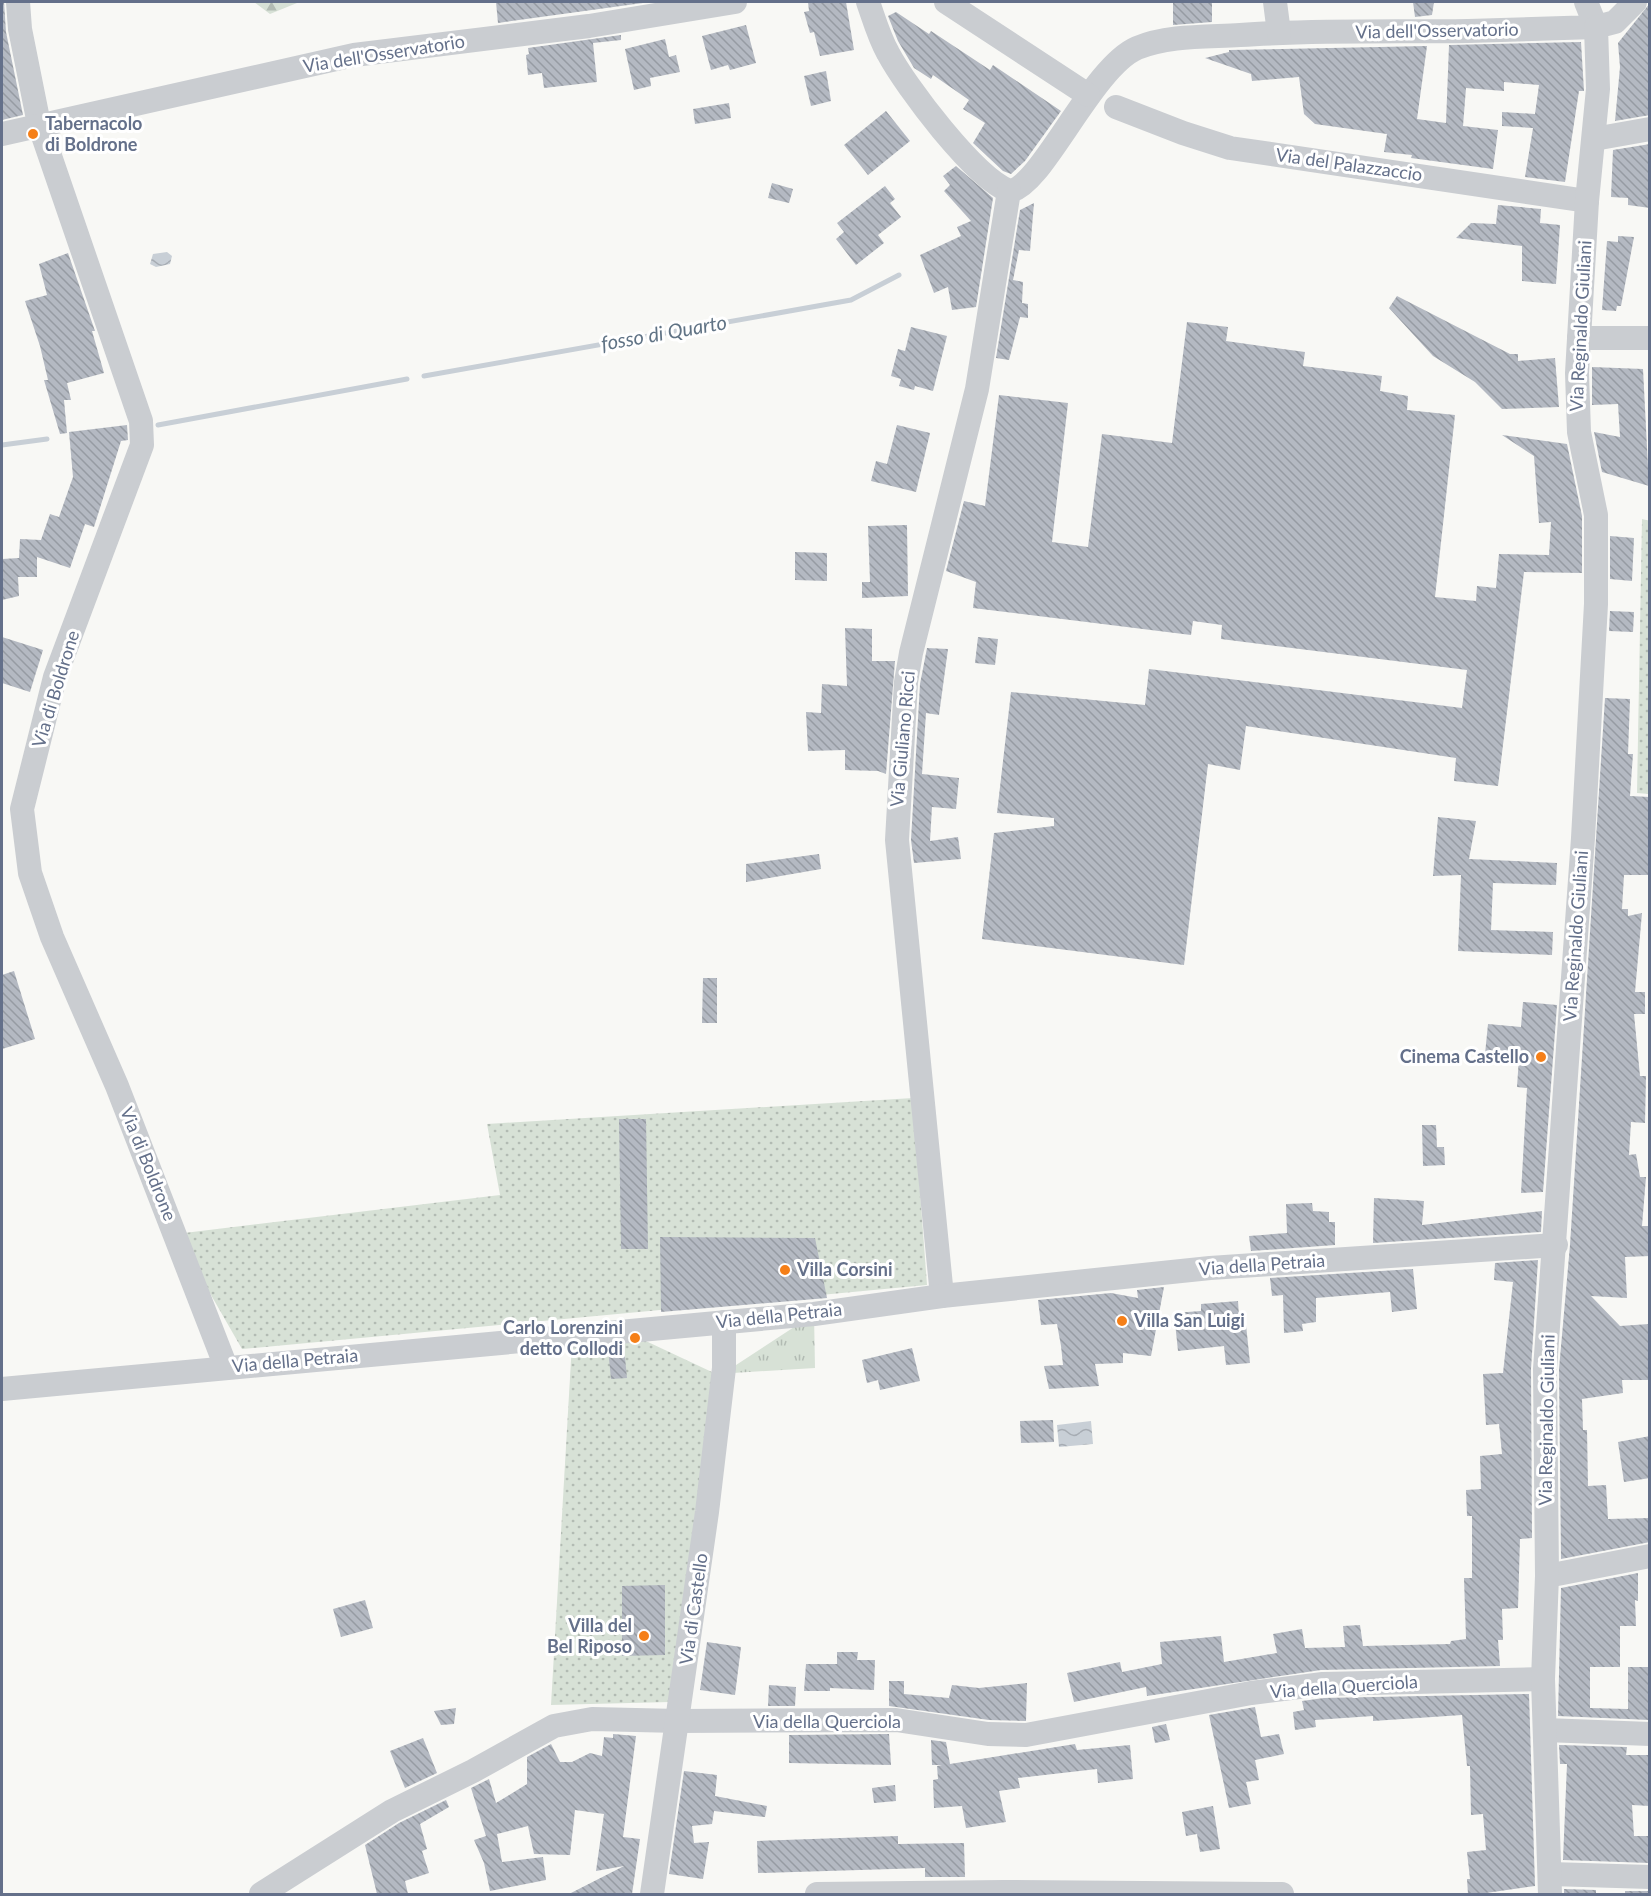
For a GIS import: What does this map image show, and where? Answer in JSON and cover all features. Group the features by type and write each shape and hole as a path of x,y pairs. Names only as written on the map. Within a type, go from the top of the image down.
{"street":[{"name":"Via di Boldrone","path":"18,2 20,29 39,124 141,421 142,445 55,677 22,809 30,873 51,938 117,1086 226,1367"},
{"name":"Via dell'Osservatorio","path":"2,134 354,55 589,26 735,2"},
{"path":"868,2 887,51 901,74 957,145 988,177 1009,191"},
{"path":"946,2 1088,94"},
{"path":"1275,2 1279,33"},
{"name":"Via Reginaldo Giuliani","path":"1550,1884 1543,1679 1547,1576 1545,1369 1556,1245 1596,604 1596,515 1577,418 1587,201 1599,67 1596,27 1586,2"},
{"path":"1596,27 1615,22 1635,2"},
{"name":"Via dell'Osservatorio","path":"1009,191 1019,189 1034,173 1088,94 1119,60 1147,45 1176,39 1279,33 1596,27"},
{"name":"Via del Palazzaccio","path":"1116,107 1230,148 1587,201"},
{"path":"1594,139 1650,129"},
{"name":"Via Giuliano Ricci","path":"942,1296 897,840 897,812 906,682 911,653 977,389 1009,191"},
{"path":"1579,338 1650,338"},
{"name":"Via della Petraia","path":"2,1389 814,1314 942,1296 1210,1268 1556,1245"},
{"name":"Via di Castello","path":"652,1894 679,1722 724,1368 724,1322"},
{"path":"1547,1576 1650,1556"},
{"name":"Via della Querciola","path":"261,1894 392,1811 473,1771 555,1725 592,1719 679,1722 896,1720 988,1734 1026,1735 1251,1693 1323,1684 1543,1679"},
{"path":"1545,1730 1650,1734"},
{"path":"1550,1884 1650,1877"},
{"path":"817,1894 1003,1892 1282,1894"}],"green space":[{"path":"254,2 320,2 297,3 270,14"},
{"path":"1642,519 1650,521 1649,794 1637,793"},
{"path":"913,1098 927,1285 242,1349 176,1234 500,1195 487,1124"},
{"path":"814,1314 815,1368 733,1373 733,1367"},
{"path":"633,1335 714,1373 670,1702 551,1705 572,1343"}],"water":[{"path":"167,252 172,256 170,264 156,267 150,264 153,254"},
{"path":"1091,1421 1093,1444 1059,1447 1057,1425"}],"building":[{"path":"2,2 4,2 6,32 23,115 2,120"},
{"path":"496,2 650,2 498,23"},
{"path":"808,2 846,2 854,50 820,56 814,32 810,33 804,12 809,11"},
{"path":"1173,2 1212,2 1212,22 1173,25"},
{"path":"1413,2 1434,2 1432,15 1415,17"},
{"path":"1650,3 1650,115 1615,121 1620,67 1618,43"},
{"path":"896,12 929,34 931,31 990,70 993,65 1061,111 1025,161 1011,174 1003,171 973,143 985,123 963,109 969,100 933,75 931,79 914,68 898,41 888,16"},
{"path":"746,25 756,63 730,70 728,65 711,70 702,36"},
{"path":"621,35 621,40 593,43 597,82 544,88 542,73 528,75 526,55 529,54 528,48"},
{"path":"665,39 669,57 676,55 680,72 650,78 651,86 634,90 625,49"},
{"path":"1581,42 1584,91 1579,91 1565,182 1525,177 1533,128 1502,126 1502,112 1535,114 1539,85 1504,82 1504,91 1466,88 1463,126 1498,130 1493,169 1384,152 1387,134 1315,124 1304,114 1299,77 1252,81 1251,74 1205,58 1229,52 1229,50 1427,46 1417,119 1446,123 1449,45"},
{"path":"826,71 831,101 811,106 804,76"},
{"path":"729,103 731,118 695,124 693,109"},
{"path":"886,111 910,141 868,175 844,145"},
{"path":"1650,144 1650,208 1628,205 1628,198 1611,197 1613,150"},
{"path":"956,166 993,198 976,307 952,310 948,287 934,293 920,255 961,236 957,227 971,221 944,191 950,185 943,176"},
{"path":"772,183 793,189 789,203 768,198"},
{"path":"885,186 895,199 890,203 901,217 878,235 884,243 856,265 836,239 844,232 837,223"},
{"path":"1034,203 1030,251 1019,250 1013,280 1023,282 1022,303 1028,304 1028,318 1020,317 1009,360 996,358 1020,210"},
{"path":"1498,205 1541,209 1540,223 1560,225 1556,284 1522,281 1522,246 1456,238 1471,223 1496,224"},
{"path":"1618,236 1634,237 1621,306 1617,306 1616,311 1602,310 1607,241 1618,242"},
{"path":"68,253 95,331 92,331 104,373 67,383 71,400 64,400 67,433 60,434 44,380 48,380 40,346 25,301 47,295 39,264"},
{"path":"1397,296 1510,354 1518,354 1518,361 1555,358 1559,407 1502,409 1475,382 1433,356 1389,308"},
{"path":"1187,322 1228,327 1226,341 1305,352 1303,366 1382,376 1380,391 1408,396 1407,410 1455,415 1435,597 1476,601 1477,586 1496,588 1499,554 1549,555 1551,522 1539,523 1534,456 1502,435 1567,444 1582,516 1582,573 1524,572 1498,786 1454,781 1456,758 1246,726 1240,770 1208,764 1184,965 982,939 994,833 1054,826 1054,818 997,813 1011,692 1145,705 1149,669 1462,708 1467,670 1221,639 1222,625 1193,621 1191,635 973,608 976,582 946,571 964,501 985,506 999,395 1068,403 1052,542 1088,547 1102,434 1172,443"},
{"path":"911,327 947,336 933,391 915,386 914,390 899,386 901,379 891,376 898,349 905,351"},
{"path":"1592,367 1643,369 1649,486 1602,472 1594,432 1620,437 1618,404 1592,405"},
{"path":"127,425 128,440 121,441 94,527 85,524 70,568 37,557 37,577 18,577 19,596 2,600 2,559 19,558 20,539 41,540 50,514 59,517 73,477 69,432"},
{"path":"897,425 930,433 916,492 871,481 876,461 887,464"},
{"path":"907,525 908,596 862,598 862,582 870,582 868,526"},
{"path":"1610,536 1634,538 1632,581 1610,579"},
{"path":"795,552 827,553 827,581 795,580"},
{"path":"1610,611 1634,612 1633,632 1609,631"},
{"path":"845,628 872,629 872,661 895,661 886,774 878,771 845,770 845,750 808,751 806,712 821,713 822,684 847,686"},
{"path":"2,637 43,650 30,692 2,683"},
{"path":"978,637 998,639 995,665 975,663"},
{"path":"927,648 948,649 939,715 926,713 922,774 959,778 956,809 932,807 930,841 958,837 961,859 914,863 911,840 920,684"},
{"path":"1605,698 1630,699 1628,754 1633,754 1630,796 1650,797 1650,875 1624,875 1622,909 1628,909 1628,916 1642,913 1635,992 1645,992 1645,1014 1634,1014 1640,1076 1646,1076 1645,1123 1631,1122 1629,1155 1636,1154 1640,1177 1646,1177 1642,1226 1650,1226 1650,1256 1625,1257 1627,1298 1591,1296 1620,1326 1649,1324 1650,1380 1622,1380 1623,1393 1582,1399 1583,1430 1587,1430 1588,1486 1606,1485 1608,1519 1650,1518 1650,1542 1561,1559 1559,1369 1570,1245"},
{"path":"1438,817 1476,821 1469,859 1557,863 1556,885 1493,883 1491,930 1553,932 1552,955 1458,951 1461,875 1433,876"},
{"path":"819,854 821,869 746,882 746,864"},
{"path":"14,971 35,1039 2,1049 2,975"},
{"path":"703,978 717,978 717,1023 702,1023"},
{"path":"1523,1002 1557,1005 1543,1192 1521,1193 1527,1088 1517,1087 1519,1057 1485,1054 1488,1024 1521,1027"},
{"path":"619,1119 646,1119 648,1249 621,1249"},
{"path":"1422,1125 1436,1125 1437,1147 1444,1147 1445,1165 1423,1166"},
{"path":"1374,1198 1424,1201 1422,1225 1542,1211 1541,1232 1373,1243"},
{"path":"1312,1203 1313,1211 1329,1212 1329,1222 1335,1222 1335,1245 1251,1251 1249,1236 1287,1233 1286,1204"},
{"name":"Villa Corsini","path":"660,1237 815,1238 827,1298 661,1312"},
{"path":"1538,1260 1531,1369 1532,1538 1520,1539 1518,1608 1502,1609 1503,1640 1498,1640 1500,1666 1321,1670 1147,1696 1146,1687 1074,1702 1067,1673 1120,1662 1122,1672 1162,1664 1160,1642 1221,1636 1224,1662 1277,1653 1273,1634 1302,1629 1305,1648 1345,1647 1343,1626 1360,1625 1363,1646 1450,1644 1451,1641 1466,1639 1464,1578 1472,1578 1472,1516 1467,1516 1466,1490 1481,1489 1480,1456 1502,1454 1499,1424 1486,1425 1483,1374 1503,1373 1513,1282 1494,1280 1495,1263"},
{"path":"1413,1269 1417,1309 1392,1312 1390,1292 1316,1298 1316,1322 1302,1324 1303,1331 1284,1333 1283,1295 1272,1296 1270,1278"},
{"name":"Villa San Luigi","path":"1164,1287 1151,1356 1123,1353 1123,1363 1095,1364 1099,1386 1049,1389 1044,1366 1063,1365 1061,1346 1057,1324 1041,1325 1038,1300 1111,1293 1138,1298 1137,1290"},
{"path":"1238,1301 1239,1316 1245,1315 1250,1363 1226,1365 1224,1346 1178,1351 1174,1313 1201,1311 1201,1304"},
{"path":"624,1347 627,1378 611,1379 608,1349"},
{"path":"912,1348 920,1381 880,1390 878,1380 867,1383 862,1360"},
{"path":"1053,1420 1054,1442 1021,1443 1020,1421"},
{"path":"1650,1436 1650,1478 1624,1482 1618,1442"},
{"path":"1638,1573 1638,1601 1635,1600 1636,1626 1620,1626 1620,1667 1590,1667 1590,1708 1628,1709 1628,1667 1650,1667 1650,1720 1558,1716 1561,1588"},
{"name":"Villa del Bel Riposo","path":"665,1585 665,1655 622,1656 622,1586"},
{"path":"365,1600 373,1628 341,1637 333,1609"},
{"path":"707,1642 741,1647 735,1695 700,1690"},
{"path":"837,1652 858,1652 857,1660 875,1660 874,1690 830,1688 830,1691 804,1691 806,1664 837,1664"},
{"path":"889,1681 904,1681 904,1694 949,1698 952,1685 979,1688 1027,1683 1026,1721 989,1720 889,1706"},
{"path":"769,1685 796,1687 795,1706 768,1706"},
{"path":"1529,1694 1535,1886 1468,1894 1467,1879 1470,1879 1467,1852 1486,1850 1483,1814 1471,1815 1470,1766 1467,1766 1462,1715 1373,1721 1373,1716 1315,1720 1316,1727 1295,1730 1293,1712 1304,1710 1302,1701 1324,1698"},
{"path":"1255,1707 1261,1737 1279,1734 1284,1754 1255,1760 1259,1780 1246,1782 1251,1804 1229,1808 1209,1715"},
{"path":"456,1708 454,1724 441,1725 434,1711"},
{"path":"1166,1724 1170,1740 1155,1743 1152,1727"},
{"path":"613,1734 636,1736 623,1837 640,1839 632,1894 569,1894 624,1866 596,1871 604,1814 575,1810 570,1855 534,1854 528,1826 497,1834 502,1862 543,1857 546,1880 490,1891 484,1863 474,1840 486,1836 471,1788 489,1779 496,1803 527,1784 527,1757 551,1744 560,1762 572,1762 590,1753 602,1756 604,1737 613,1738"},
{"path":"889,1734 891,1765 789,1763 789,1735"},
{"path":"423,1738 437,1773 405,1788 390,1751"},
{"path":"931,1740 946,1742 950,1764 1075,1744 1077,1750 1130,1745 1133,1779 1098,1783 1097,1769 1018,1778 1020,1788 999,1791 1006,1822 966,1828 962,1806 934,1808 933,1780 938,1779 937,1766 942,1765 932,1765"},
{"path":"1559,1745 1627,1747 1626,1755 1650,1755 1650,1806 1632,1805 1634,1836 1650,1836 1650,1863 1563,1860 1567,1764 1560,1764"},
{"path":"684,1771 717,1775 715,1796 767,1806 765,1817 714,1811 712,1824 692,1826 694,1843 709,1842 703,1879 669,1874"},
{"path":"895,1785 896,1801 874,1803 872,1788"},
{"path":"446,1800 449,1807 420,1824 427,1849 422,1851 429,1873 405,1881 408,1894 377,1894 365,1845 399,1823"},
{"path":"1213,1806 1220,1849 1200,1852 1197,1834 1186,1836 1182,1812"},
{"path":"898,1836 898,1844 964,1843 965,1877 925,1877 925,1868 758,1873 757,1841"},
{"path":"1564,1889 1596,1890 1596,1894 1564,1894"},
{"path":"1625,1891 1650,1891 1650,1894 1625,1894"}],"waterway":[{"name":"fosso di Quarto","path":"424,376 851,300 899,275"},
{"name":"fosso di Quarto","path":"158,425 407,379"},
{"name":"fosso di Quarto","path":"2,445 47,439"}],"place":[{"name":"Tabernacolo di Boldrone","path":"33,134"},
{"name":"Cinema Castello","path":"1541,1057"},
{"name":"Villa Corsini","path":"785,1270"},
{"name":"Villa San Luigi","path":"1122,1321"},
{"name":"Carlo Lorenzini detto Collodi","path":"635,1338"},
{"name":"Villa del Bel Riposo","path":"644,1636"}]}
